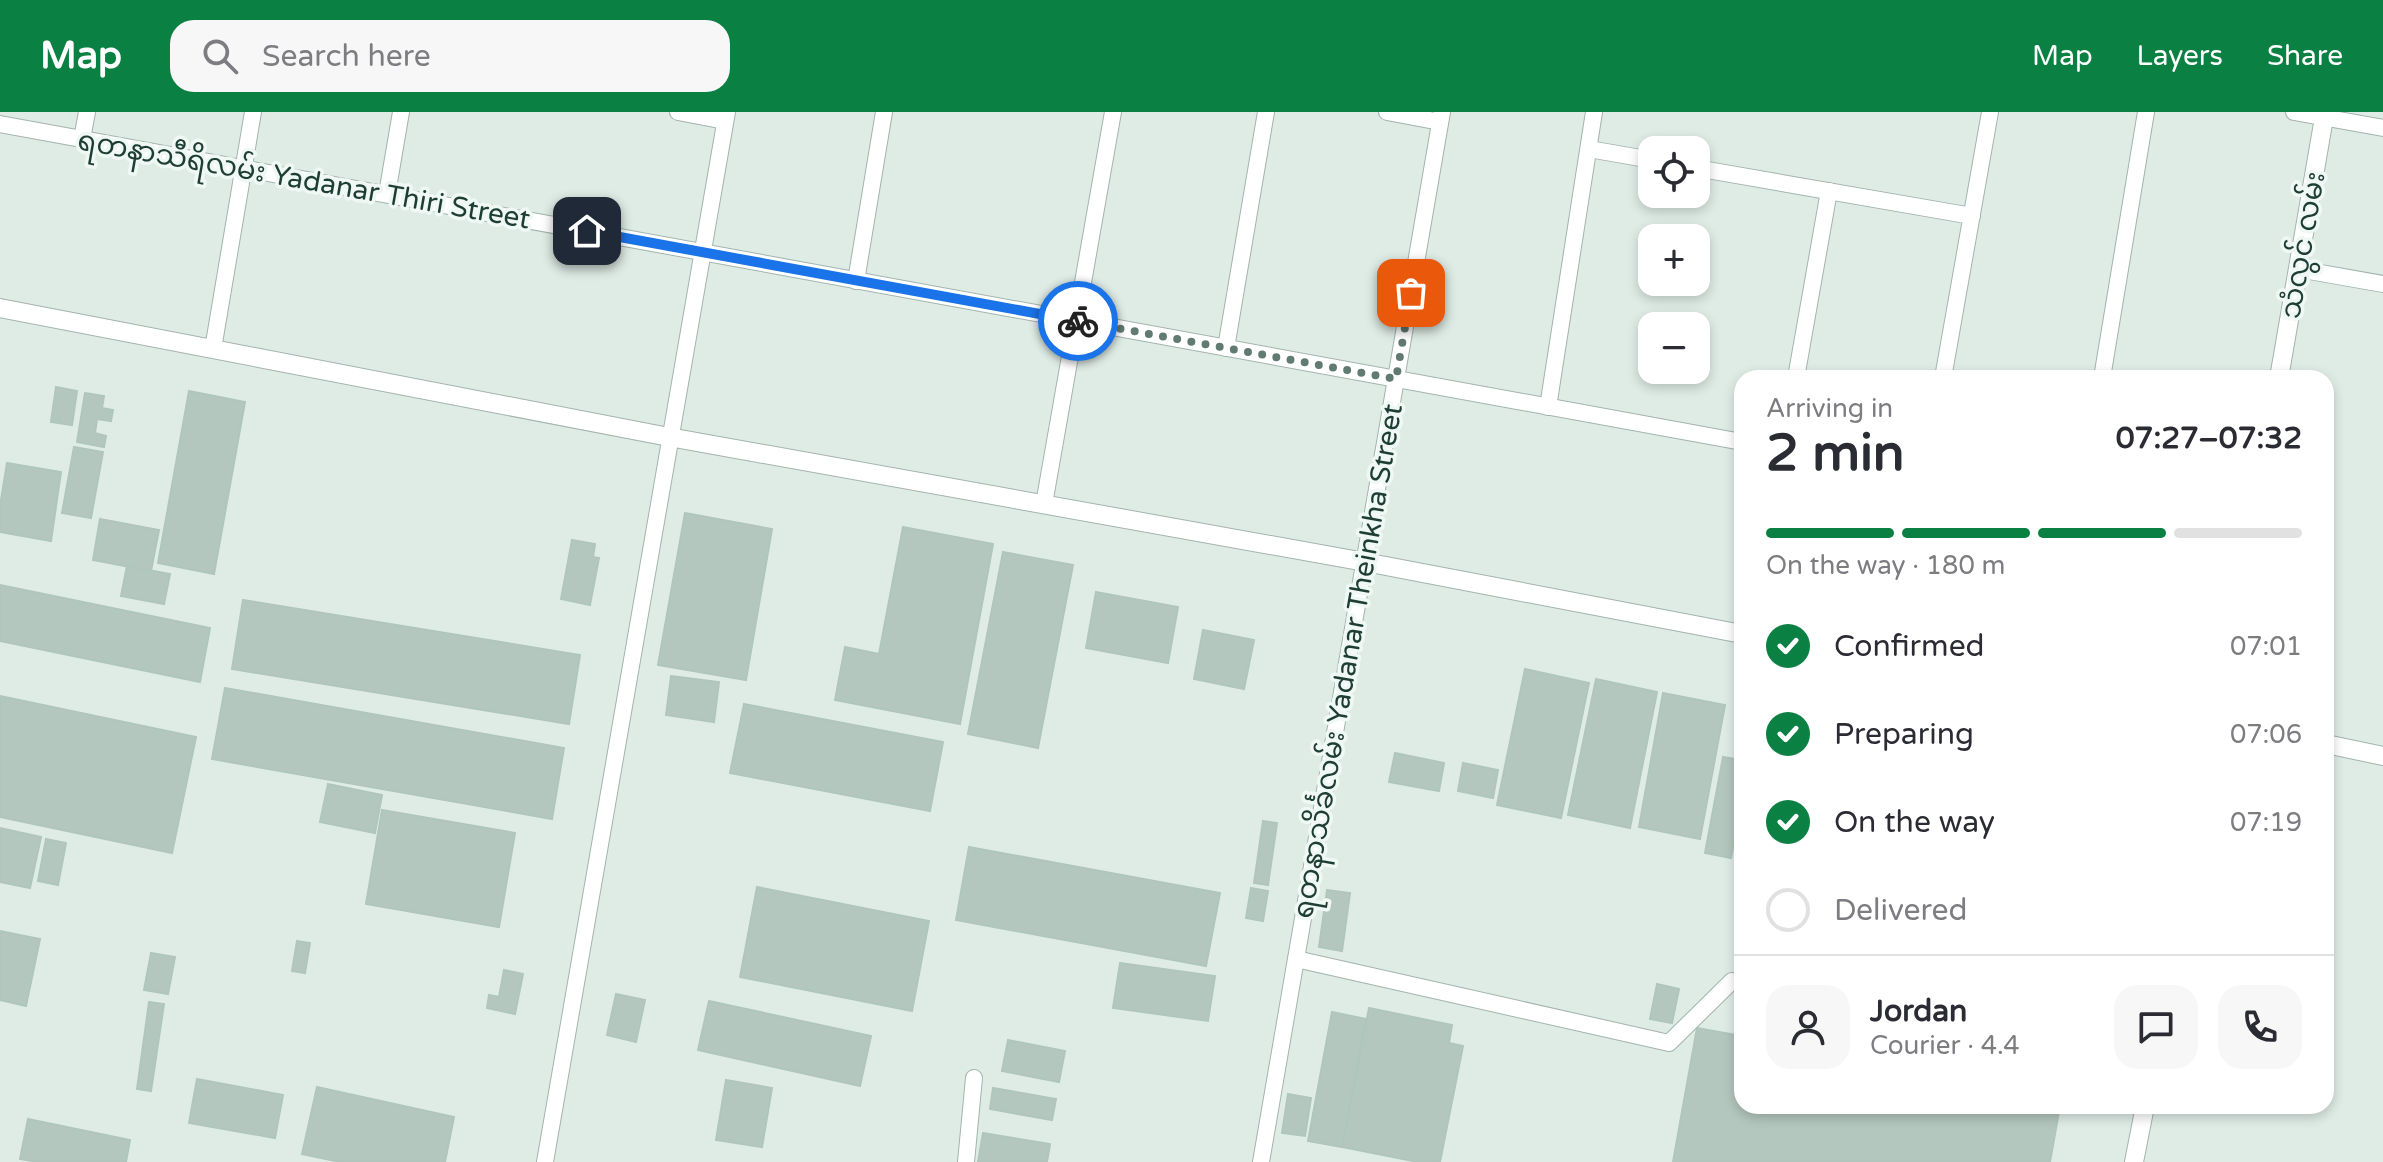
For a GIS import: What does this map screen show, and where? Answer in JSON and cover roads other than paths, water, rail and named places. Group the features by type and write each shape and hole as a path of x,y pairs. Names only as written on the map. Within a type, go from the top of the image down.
{"street":[{"path":"82,139 87,112"},
{"path":"213,349 253,112"},
{"path":"387,194 401,112"},
{"path":"545,1162 726,116 678,112"},
{"path":"856,281 884,112"},
{"path":"1044,504 1113,112"},
{"path":"1226,348 1266,112"},
{"path":"1387,112 1441,117"},
{"path":"1548,407 1594,112"},
{"path":"1944,370 1990,112"},
{"path":"2103,370 2146,112"},
{"path":"2294,112 2325,115 2383,128"},
{"name":"သံလွင် လမ်း","path":"2280,370 2325,115"},
{"name":"ရတနာသိင်္ခလမ်း Yadanar Theinkha Street","path":"1261,1162 1441,117"},
{"name":"ရတနာသီရိလမ်း Yadanar Thiri Street","path":"0,124 1734,441"},
{"path":"1589,149 1638,158"},
{"path":"1710,170 1972,216"},
{"path":"1797,370 1829,191"},
{"path":"2298,269 2383,284"},
{"path":"0,308 669,437 1365,562 1734,632"},
{"path":"2334,746 2383,756"},
{"path":"1296,959 1669,1043 1734,981"},
{"path":"966,1162 974,1078"},
{"path":"2134,1162 2143,1114"}]}
